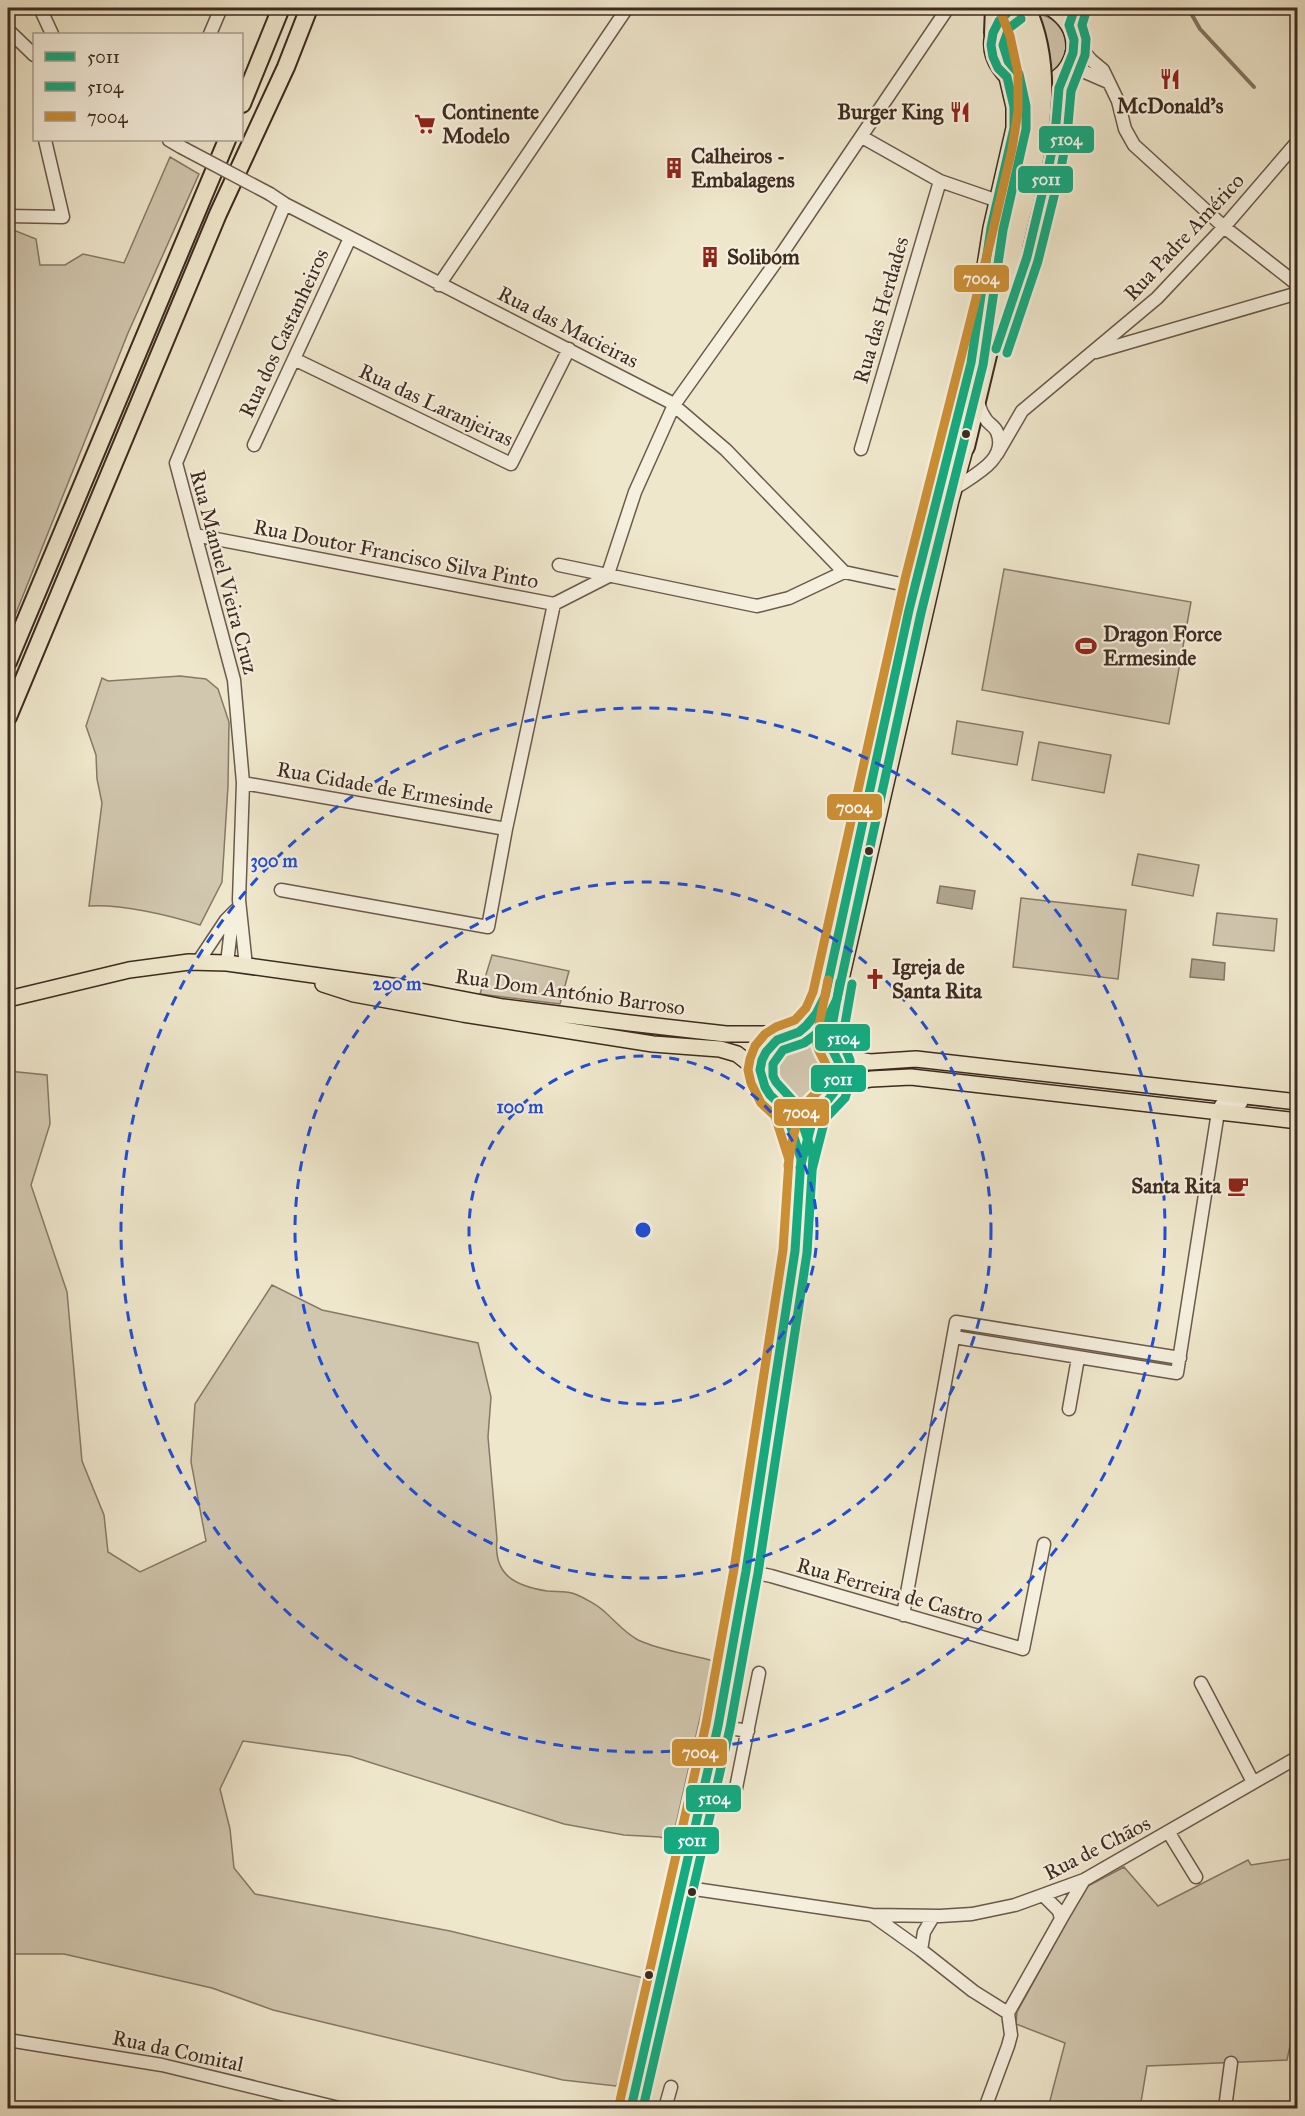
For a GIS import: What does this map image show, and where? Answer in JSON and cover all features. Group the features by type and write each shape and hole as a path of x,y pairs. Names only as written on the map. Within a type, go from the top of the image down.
{"highway":[{"path":"243,102 281,8"},
{"path":"8,717 213,225 286,67 309,8"},
{"path":"993,33 994,8"},
{"path":"966,447 1008,245 1030,109 1028,59 1023,32 1014,8"},
{"path":"971,363 1041,132 1044,96 1041,52 1027,8"},
{"path":"8,662 227,141"}],"main road":[{"path":"1014,8 999,21 993,33 993,57 998,68 1018,84 1037,86 1055,80 1067,68"},
{"path":"1007,77 1014,107 1014,128 980,294 971,363 915,587 825,996 820,1010 792,1033 772,1043 763,1056 760,1072 763,1087 772,1100 785,1109 801,1112 816,1108 829,1100 837,1086 841,1071 833,1049 838,991 954,489 1009,306 1027,257 1055,135 1059,88 1073,53 1074,40 1069,25 1061,14 1051,8"},
{"path":"1069,25 1075,8"},
{"path":"8,999 129,970 198,962 227,963 292,974"},
{"name":"Rua Dom António Barroso","path":"292,974 399,987 502,1006 630,1023 734,1035 792,1033"},
{"name":"Rua Dom António Barroso","path":"292,974 354,994 463,1014 653,1044 720,1049 736,1054 760,1072"},
{"path":"792,1033 816,1034 833,1049 870,1062 916,1059 1298,1102"},
{"path":"837,1086 871,1079 911,1077 1298,1121"},
{"path":"631,2109 718,1726 746,1571 795,1251 801,1159 816,1108"},
{"path":"785,1109 801,1159"}],"street":[{"path":"40,8 52,33"},
{"path":"210,33 221,8"},
{"path":"439,285 627,8"},
{"path":"554,604 607,577 635,492 674,405 783,252 948,8"},
{"path":"8,30 33,54"},
{"path":"1074,40 1103,70 1118,101 1125,129 1134,146 1224,227 1298,285"},
{"path":"1067,68 1108,82"},
{"path":"862,137 940,181 998,201"},
{"path":"8,216 63,217 45,141"},
{"name":"Rua das Macieiras","path":"171,141 439,285 674,405 726,450 844,572"},
{"name":"Rua Padre Américo","path":"993,425 1022,411 1157,298 1224,227 1298,141"},
{"name":"Rua das Herdades","path":"861,449 940,181"},
{"name":"Rua Manuel Vieira Cruz","path":"246,966 238,905 243,783 234,680 176,463 285,204"},
{"name":"Rua dos Castanheiros","path":"254,445 350,238"},
{"name":"Rua Padre Américo","path":"1092,353 1298,293"},
{"name":"Rua das Laranjeiras","path":"294,359 511,464 568,349"},
{"path":"979,405 985,419 993,425 998,434 997,454"},
{"name":"Rua Padre Américo","path":"954,489 980,472 997,454 1022,411"},
{"name":"Rua Doutor Francisco Silva Pinto","path":"195,535 554,604"},
{"path":"559,566 757,606 789,598 844,572 915,587"},
{"name":"Rua Cidade de Ermesinde","path":"243,783 506,829 554,604"},
{"path":"281,890 488,927 506,829"},
{"path":"198,962 238,905"},
{"name":"Rua Manuel Vieira Cruz","path":"227,963 231,929 238,905"},
{"path":"1182,1089 1194,1098 1215,1102 1218,1112"},
{"path":"954,1337 1177,1373 1218,1112 1220,1106 1229,1101 1244,1103 1260,1098"},
{"path":"903,1615 956,1322 1180,1358"},
{"path":"1069,1409 1078,1358"},
{"name":"Rua Ferreira de Castro","path":"746,1571 1023,1649 1044,1544"},
{"path":"735,1793 759,1673"},
{"path":"1201,1683 1253,1782"},
{"path":"718,1726 748,1731"},
{"name":"Rua de Chãos","path":"681,1887 872,1915 933,1917 972,1914 1015,1905 1084,1880 1298,1757"},
{"path":"1169,1833 1196,1876"},
{"path":"985,2109 1011,2035 1008,2013 1084,1880"},
{"path":"1044,1896 1059,1911 1061,1919"},
{"path":"872,1915 973,1991 1008,2013"},
{"path":"921,1950 924,1932 933,1917"},
{"name":"Rua da Comital","path":"8,2040 162,2065 339,2109"},
{"path":"1225,2109 1231,2063"},
{"path":"665,2109 671,2087"}],"shaded area":[{"path":"1034,14 1046,16 1057,23 1064,34 1066,46 1064,58 1057,69 1046,76 1034,78 1022,76 1011,69 1004,58 1002,46 1004,34 1011,23 1022,16"},
{"path":"170,157 199,174 128,333 8,633 8,234 16,231 36,239 40,265 65,265 83,254 124,263"},
{"name":"Dragon Force Ermesinde","path":"1004,569 1191,602 1169,724 982,690"},
{"path":"180,676 206,679 218,689 229,722 222,882 200,925 145,911 89,906 102,803 97,779 96,755 86,726 102,678 108,681"},
{"path":"957,721 1023,732 1017,765 952,754"},
{"path":"1039,742 1111,755 1104,793 1032,780"},
{"path":"1138,854 1199,865 1193,896 1132,885"},
{"path":"940,886 975,891 972,909 937,903"},
{"path":"1021,898 1126,910 1118,979 1013,967"},
{"path":"1217,913 1277,919 1274,951 1213,945"},
{"path":"492,955 569,971 560,1004 480,994"},
{"path":"1192,959 1225,963 1224,980 1190,977"},
{"path":"803,1042 814,1044 823,1050 829,1059 831,1070 829,1081 823,1090 814,1096 803,1098 792,1096 783,1090 777,1081 775,1070 777,1059 783,1050 792,1044"},
{"path":"8,1071 47,1075 50,1124 31,1185 67,1292 82,1461 104,1515 108,1552 140,1572 206,1541 191,1462 195,1404 272,1285 322,1310 478,1343 491,1397 488,1437 497,1551 499,1562 508,1577 536,1589 572,1593 600,1608 638,1640 666,1650 713,1661 672,1842 660,1837 624,1835 564,1824 350,1756 243,1741 220,1789 230,1829 234,1868 255,1894 450,1931 648,1979 634,2048 616,2086 563,2080 273,2010 212,1988 64,1954 8,1954"},
{"path":"1297,1858 1298,2009 1287,2060 1147,2066 1140,2108 1048,2108 1065,2043 1016,2024 1017,2012 1086,1887 1124,1867 1158,1906 1248,1860 1251,1865"}],"waterway":[{"path":"1188,8 1200,29 1254,87"}],"transit line":[{"name":"5011","path":"631,2108 718,1726 746,1571 795,1251 801,1159 785,1109 770,1095 760,1070 766,1052 777,1040 799,1032 806,1026 816,1014 825,996 909,610 971,363 991,228 1014,128 1014,107 1007,77 998,68 991,45 993,33 999,21 1016,8"},
{"name":"5011","path":"996,349 1027,257 1049,165 1055,135 1059,88 1073,53 1074,40 1069,25 1075,8"},
{"name":"5104","path":"1007,353 1038,261 1061,168 1067,136 1071,91 1085,55 1086,39 1082,25 1086,12"},
{"name":"7004","path":"619,2105 706,1724 734,1569 783,1250 789,1160 775,1116 761,1103 751,1083 748,1070 750,1059 755,1046 765,1034 795,1020 806,1008 813,992 905,579 1012,149 1018,111 1018,73 1010,36 1001,13"},
{"name":"5104","path":"643,2108 730,1728 758,1573 807,1253 813,1156 796,1104 776,1082 773,1076 773,1064 783,1050 804,1043 815,1035 826,1021 837,999 921,613 983,365 1003,230 1026,129 1026,106 1019,74 1008,61 1003,45 1009,28 1021,19"},
{"name":"7004","path":"788,1166 794,1134 802,1111 827,1079 827,1069 818,1049 817,1038 828,980"},
{"name":"5011","path":"800,1168 814,1115 817,1108 835,1091 839,1077 839,1063 829,1043 840,982"},
{"name":"5104","path":"812,1170 825,1119 845,1098 851,1080 850,1060 842,1041 852,984"}],"place":[{"name":"McDonald's","path":"1170,79"},
{"name":"Burger King","path":"960,112"},
{"name":"Continente Modelo","path":"425,124"},
{"name":"Calheiros - Embalagens","path":"674,168"},
{"name":"Solibom","path":"710,257"},
{"name":"Dragon Force Ermesinde","path":"1086,646"},
{"name":"Igreja de Santa Rita","path":"875,979"},
{"name":"Santa Rita","path":"1238,1186"}]}
